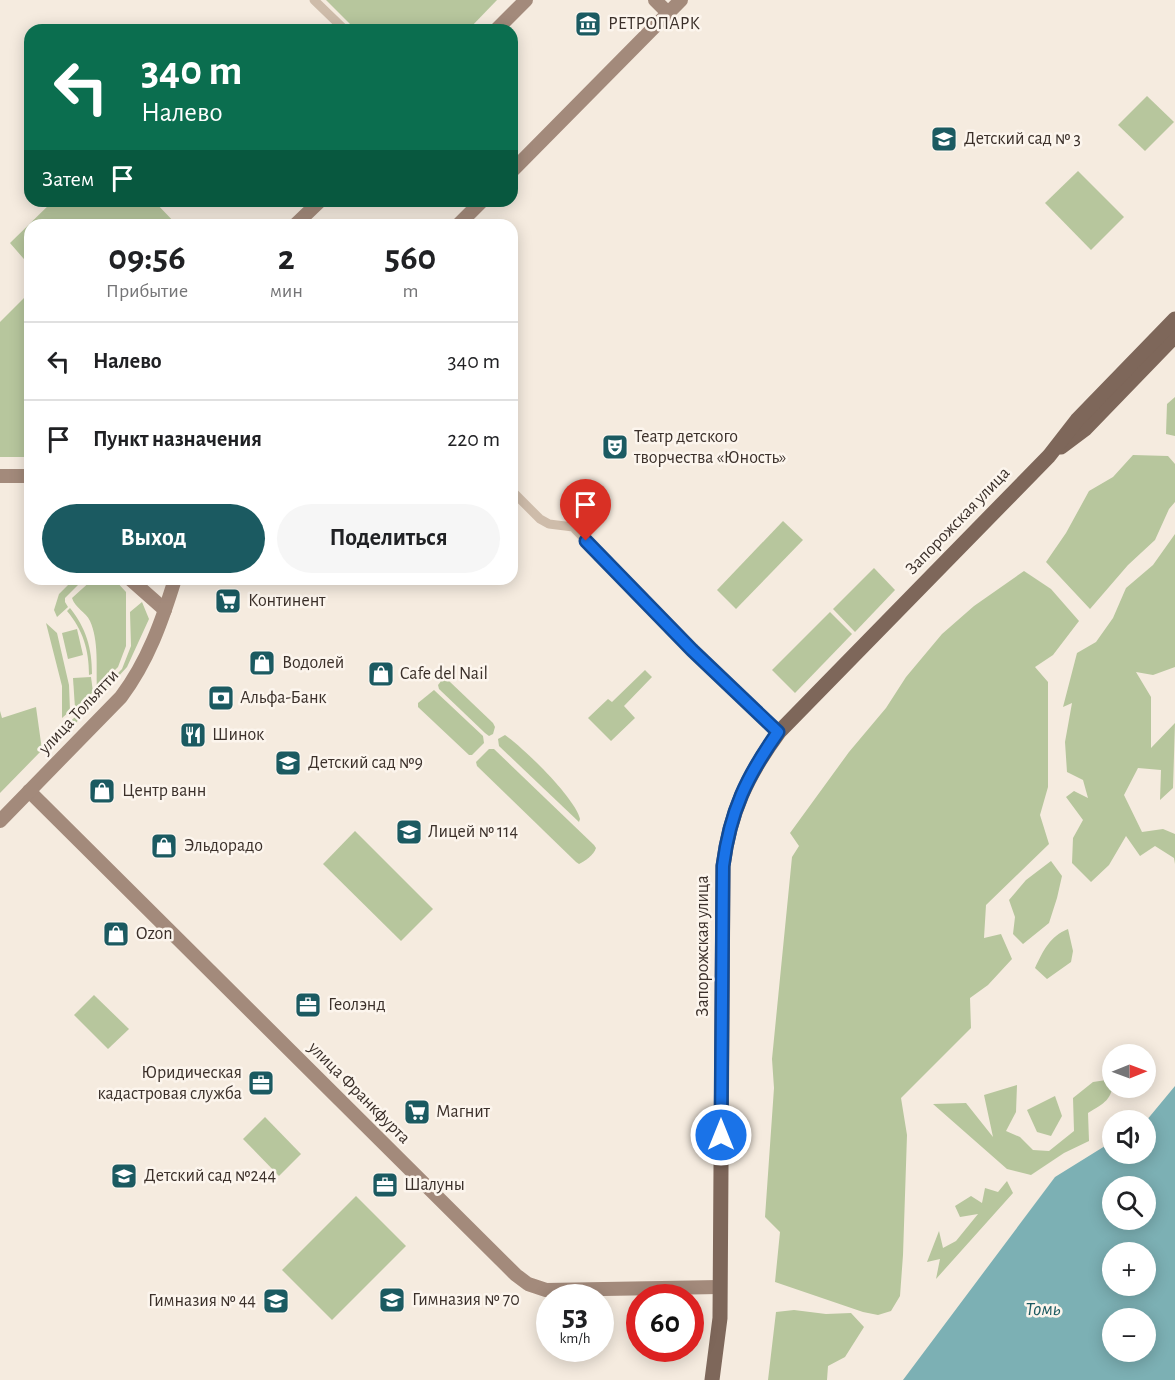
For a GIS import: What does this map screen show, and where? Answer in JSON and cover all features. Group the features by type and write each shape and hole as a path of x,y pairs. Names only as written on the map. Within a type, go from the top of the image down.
{"main road":[{"name":"Запорожская улица","path":"712,1380 720,1318 723,866 727,835 737,802 754,767 778,732 1049,456 1077,420 1175,320"},
{"name":"Запорожская улица","path":"1049,456 1084,429 1175,336"}],"street":[{"path":"314,0 339,24"},
{"path":"502,24 526,0"},
{"path":"655,0 668,13"},
{"path":"518,165 681,0"},
{"path":"301,219 314,207"},
{"path":"464,219 476,207"},
{"path":"0,476 24,476"},
{"path":"518,497 540,519 549,524 573,527 692,650 778,732"},
{"path":"137,585 165,610"},
{"name":"улица Тольятти","path":"0,821 121,697 149,653 173,585"},
{"name":"улица Франкфурта","path":"29,791 516,1275 528,1284 546,1290 719,1287"}],"green space":[{"path":"326,0 497,0 474,24 350,24"},
{"path":"1147,96 1174,122 1145,151 1118,125"},
{"path":"1078,171 1124,217 1091,250 1045,203"},
{"path":"47,207 160,207 171,219 35,219"},
{"path":"24,229 24,259 10,243"},
{"path":"24,298 24,457 0,457 0,322"},
{"path":"1175,397 1175,436 1166,434 1167,404"},
{"path":"1133,455 1168,456 1175,464 1175,502 1169,509 1155,540 1128,565 1090,609 1046,562 1066,533 1089,491 1113,477"},
{"path":"783,521 803,540 736,609 717,590"},
{"path":"1175,534 1175,667 1153,675 1136,672 1151,697 1151,748 1175,723 1173,788 1160,800 1161,770 1138,768 1124,795 1142,832 1163,829 1175,834 1175,864 1174,858 1155,846 1140,856 1126,836 1109,865 1091,882 1072,863 1073,838 1083,820 1066,797 1074,791 1088,798 1083,780 1067,772 1065,742 1072,703 1063,707 1077,653 1096,642 1113,618 1126,588 1153,565"},
{"path":"874,568 895,590 855,632 833,609"},
{"path":"1024,571 1051,589 1079,621 1053,655 1035,667 1048,682 1048,787 1040,815 1049,844 986,905 984,938 1001,934 1012,959 988,985 970,998 971,1028 901,1098 907,1135 900,1296 891,1311 878,1315 863,1312 775,1282 780,1232 765,1217 774,1088 772,1059 792,857 799,846 790,833 849,752 886,708 906,677 942,634 974,606"},
{"path":"68,585 78,585 65,598 68,607 57,617 54,610 59,594"},
{"path":"86,585 120,585 126,592 126,646 118,667 97,688 96,645 93,629 88,618 72,598"},
{"path":"142,602 149,619 127,667 73,726 67,725 122,669 131,646 130,612"},
{"path":"70,608 87,639 92,665 92,674 89,675 84,641 67,611"},
{"path":"830,612 852,634 795,693 772,670"},
{"path":"46,623 57,633 69,685 70,711 62,718 62,686"},
{"path":"77,629 83,655 68,659 62,633"},
{"path":"645,670 652,677 624,706 635,718 611,741 588,718 608,699 612,702"},
{"path":"91,677 93,692 75,708 73,678"},
{"path":"442,680 448,680 493,723 495,727 493,734 489,736 485,733 439,689 438,685"},
{"path":"434,690 483,736 484,743 472,755 469,755 418,707 418,703"},
{"path":"36,707 42,750 0,793 0,711 2,718"},
{"path":"505,735 536,762 559,787 576,810 579,822 499,746 498,739"},
{"path":"489,749 494,749 594,845 596,848 591,855 579,864 576,862 477,766 476,762"},
{"path":"355,831 433,909 401,941 323,864"},
{"path":"1051,861 1062,876 1049,923 1023,944 1013,934 1015,917 1009,900 1026,880"},
{"path":"1068,929 1073,951 1071,962 1047,979 1035,968 1052,940"},
{"path":"94,995 129,1029 108,1049 74,1015"},
{"path":"1102,1081 1102,1098 1108,1098 1088,1113 1089,1141 1064,1153 1031,1175 1007,1169 933,1104 966,1103 993,1137 984,1095 1017,1085 1016,1112 1006,1131 1020,1137 1033,1150 1049,1151 1074,1131 1073,1098 1093,1082"},
{"path":"1055,1096 1062,1116 1051,1136 1037,1132 1027,1110"},
{"path":"265,1117 301,1154 279,1176 243,1139"},
{"path":"1007,1181 1013,1193 936,1279 940,1259 927,1262 939,1231 943,1248 956,1241 978,1214 960,1217 955,1206 971,1196 982,1203 985,1188 998,1192"},
{"path":"356,1196 406,1246 332,1320 282,1270"},
{"path":"794,1310 826,1314 851,1313 864,1327 845,1357 828,1366 827,1380 768,1380 776,1312"}],"water":[{"name":"Томь","path":"1175,1086 1175,1380 903,1380 1055,1177 1102,1148 1102,1164 1156,1164 1155,1110"}],"place":[{"name":"РЕТРОПАРК","path":"588,24"},
{"name":"Детский сад № 3","path":"944,139"},
{"name":"Театр детского творчества «Юность»","path":"615,447"},
{"name":"Континент","path":"228,601"},
{"name":"Водолей","path":"262,663"},
{"name":"Cafe del Nail","path":"381,674"},
{"name":"Альфа-Банк","path":"221,698"},
{"name":"Шинок","path":"193,735"},
{"name":"Детский сад №9","path":"288,763"},
{"name":"Центр ванн","path":"102,791"},
{"name":"Лицей № 114","path":"409,832"},
{"name":"Эльдорадо","path":"164,846"},
{"name":"Ozon","path":"116,934"},
{"name":"Геолэнд","path":"308,1005"},
{"name":"Юридическая кадастровая служба","path":"261,1083"},
{"name":"Магнит","path":"417,1112"},
{"name":"Детский сад №244","path":"124,1176"},
{"name":"Шалуны","path":"385,1185"},
{"name":"Гимназия № 70","path":"392,1300"},
{"name":"Гимназия № 44","path":"276,1301"}],"route":[{"path":"586,541 692,650 778,732 754,767 737,802 727,835 723,866 721,1135"}]}
